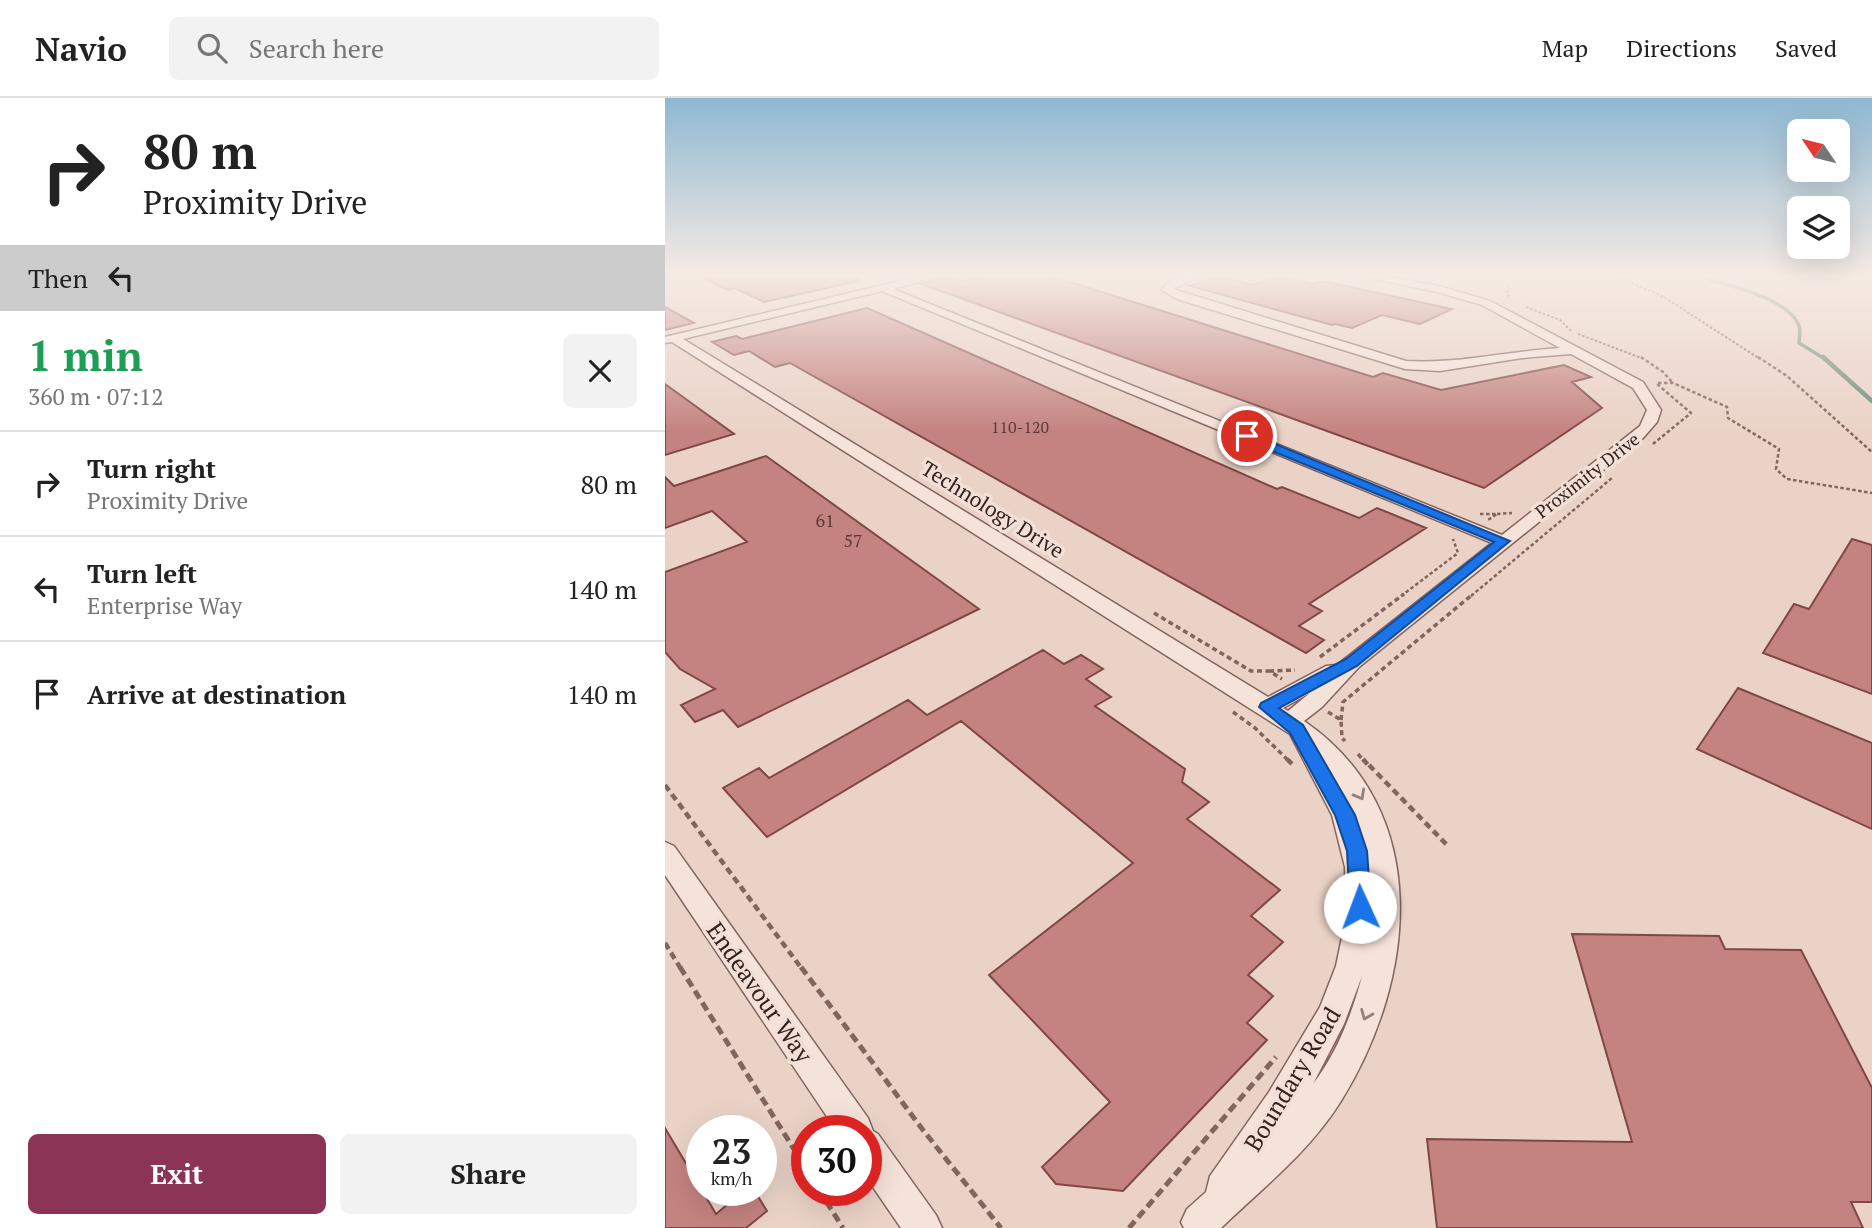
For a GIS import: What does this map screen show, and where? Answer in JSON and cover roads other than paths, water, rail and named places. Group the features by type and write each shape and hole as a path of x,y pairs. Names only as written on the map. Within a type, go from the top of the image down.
{"street":[{"path":"669,339 720,327"},
{"path":"978,327 1503,541"},
{"path":"1279,327 1405,365 1440,367 1570,347"},
{"path":"1531,327 1570,347"},
{"name":"Technology Drive","path":"669,339 1267,707 1292,726"},
{"name":"Proximity Drive","path":"1292,726 1352,662 1650,425 1655,416 1655,407 1638,384 1570,347"},
{"name":"Proximity Drive","path":"1267,707 1352,662"},
{"name":"Boundary Road","path":"1198,1225 1300,1127 1331,1087 1371,1002 1383,960 1387,928 1386,889 1380,845 1363,799 1330,752 1292,726"},
{"name":"Boundary Road","path":"1198,1225 1328,1027 1342,997 1360,924 1361,890 1357,851 1340,804 1292,726"},
{"name":"Endeavour Way","path":"665,853 846,1115"},
{"path":"882,1169 923,1228"}],"waterway":[{"path":"1799,327 1799,343 1825,359"},
{"path":"1823,357 1872,401"}]}
